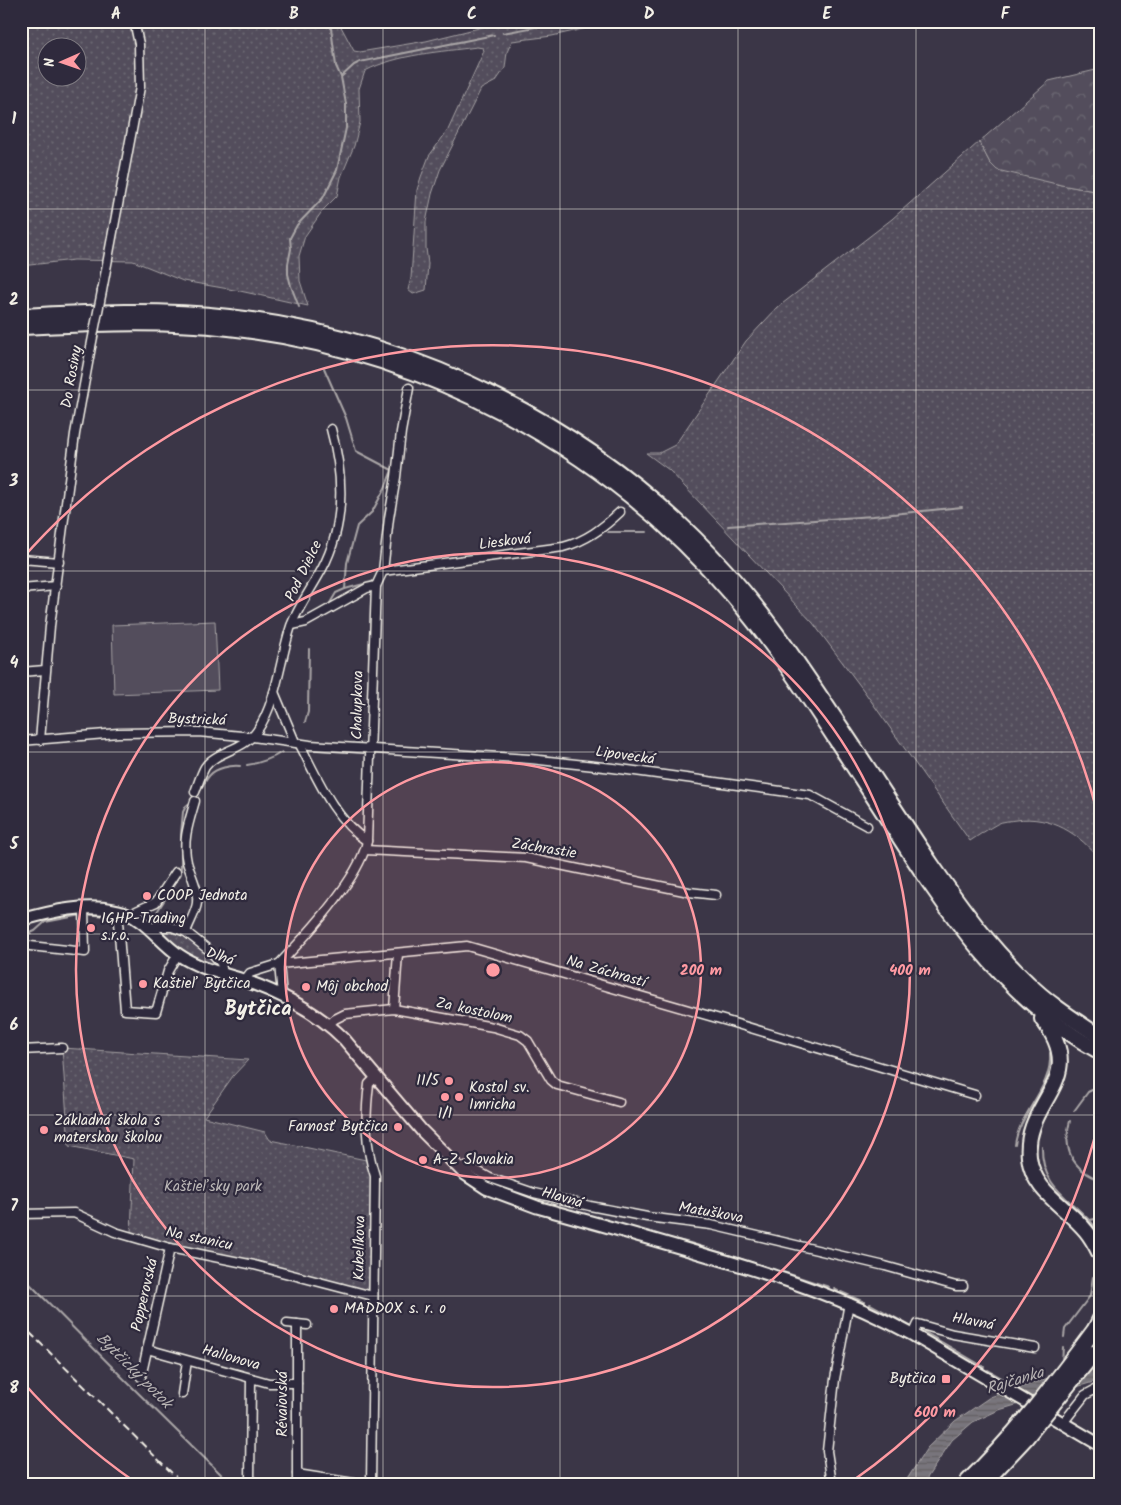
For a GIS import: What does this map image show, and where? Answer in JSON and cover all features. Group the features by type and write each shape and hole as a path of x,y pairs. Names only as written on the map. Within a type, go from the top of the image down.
{"highway":[{"path":"21,316 94,312 172,312 258,320 312,330 386,350 425,364 530,414 582,446 634,485 668,514 704,548 741,588 806,674 914,838 974,924 992,946 1029,984 1046,999 1100,1037"},
{"path":"21,327 102,324 195,325 256,332 311,342 382,361 461,392 526,425 576,456 649,512 696,556 732,596 800,686 952,916 996,970 1030,1002 1050,1020 1100,1052"},
{"path":"1030,1002 1054,1035 1059,1049 1060,1062 1055,1082 1032,1128 1029,1150 1031,1166 1042,1188 1087,1232 1100,1254"},
{"path":"1082,1024 1100,1030"},
{"path":"965,1484 1021,1424 1098,1323"},
{"path":"983,1484 1046,1414 1100,1345"}],"main road":[{"name":"Dlhá","path":"21,920 54,912 84,912 111,909 130,914 149,927 178,954 190,962 244,980 282,996 306,1008 328,1024"},
{"name":"Hlavná","path":"328,1024 344,1039 422,1131 456,1166 471,1179 486,1188 519,1201 778,1276 849,1303 913,1335 1100,1444"}],"street":[{"name":"Do Rosiny","path":"40,740 45,670 75,434 140,87 139,44 134,21"},
{"name":"Chalupkova","path":"278,964 298,944 345,886 365,850 371,748 376,586 382,571 409,388"},
{"name":"Pod Dielce","path":"253,737 260,727 274,692 292,624 323,568 336,533 340,513 340,487 336,448 331,429"},
{"name":"Liesková","path":"382,571 563,548 588,538 604,527 620,512"},
{"path":"21,558 59,562"},
{"path":"21,589 56,586"},
{"path":"292,624 306,622 367,588 376,586"},
{"path":"21,672 45,670"},
{"path":"274,692 297,742 342,818 355,834 367,841"},
{"name":"Bystrická","path":"21,742 118,733 198,732 371,748"},
{"path":"195,792 205,767 211,761 242,746 253,737"},
{"name":"Lipovecká","path":"371,748 530,758 810,795 867,826"},
{"path":"186,932 197,903 197,896 186,855 185,840 188,821 195,801"},
{"name":"Záchrastie","path":"365,850 526,858 689,892 716,895"},
{"path":"130,914 156,902 176,872"},
{"path":"21,945 85,952 84,912"},
{"path":"118,922 125,1010 156,1012 168,971 178,954"},
{"path":"149,927 172,927 186,932 210,951 221,963 223,974"},
{"name":"Na Záchrastí","path":"278,964 467,946 976,1095"},
{"path":"394,1009 398,953"},
{"path":"244,980 250,973 278,964 282,996"},
{"name":"Za kostolom","path":"328,1024 345,1014 394,1009 493,1026 520,1035 528,1041 551,1080 557,1085 619,1102"},
{"path":"21,1050 62,1048"},
{"name":"Kubelíkova","path":"371,1484 375,1176 368,1156 366,1133 369,1084 376,1077"},
{"name":"Matuškova","path":"456,1166 472,1168 490,1178 534,1192 590,1206 647,1217 711,1225 884,1266 956,1286 963,1286"},
{"name":"Na stanicu","path":"21,1214 74,1213 114,1232 170,1248 254,1265 373,1296"},
{"name":"Popperovská","path":"141,1377 170,1248"},
{"path":"832,1484 827,1451 835,1379 849,1303"},
{"path":"286,1323 307,1326"},
{"name":"Révaiovská","path":"297,1324 297,1484"},
{"name":"Hlavná","path":"913,1335 918,1324 953,1334 1035,1348"},
{"name":"Hallonova","path":"147,1349 251,1379 269,1383 297,1383"},
{"name":"Hallonova","path":"182,1394 187,1360"},
{"path":"251,1379 253,1477"},
{"path":"1063,1423 1085,1394 1100,1387"},
{"path":"297,1474 329,1482 360,1484"}],"green space":[{"path":"21,21 338,21 354,51 360,52 426,41 495,24 495,21 618,21 552,36 512,41 507,52 505,68 496,81 481,89 440,170 426,222 428,264 426,290 413,294 408,290 411,278 417,190 429,156 448,130 484,51 483,48 477,47 405,57 365,71 359,89 360,122 354,146 341,177 337,196 323,210 305,236 299,256 300,281 308,306 183,281 133,261 74,260 21,266"},
{"path":"1100,69 1100,192 997,170 990,163 979,142 1049,81"},
{"path":"979,142 990,163 1061,185 1100,192 1100,860 1083,842 1064,828 1041,820 1029,819 1001,822 970,841 864,691 813,623 669,470 646,453 659,453 675,445 746,341 778,307 892,219"},
{"path":"215,621 218,690 114,694 112,625"},
{"path":"159,929 181,931 200,944 218,965 210,964 194,957 178,947"},
{"name":"Kaštieľsky park","path":"62,1048 248,1060 233,1076 204,1117 265,1132 270,1140 366,1160 371,1173 371,1287 367,1291 170,1245 131,1233 134,1159 69,1146"}],"shaded area":[{"path":"1100,1365 1100,1380 999,1410 973,1422 952,1440 923,1484 904,1484 927,1448 955,1421 990,1397 1041,1380"}],"waterway":[{"name":"Bytčický potok","path":"299,307 288,274 291,249 290,238 297,225 323,198 337,170 346,128 346,104 341,77 336,66 331,28 328,21"},
{"name":"Bytčický potok","path":"503,33 567,21"},
{"name":"Bytčický potok","path":"341,77 360,62 494,35"},
{"name":"Bytčický potok","path":"324,368 346,418 356,451 392,470 372,512 357,526 347,563 345,589 336,593 330,603"},
{"path":"728,526 873,516 962,507"},
{"path":"608,532 647,532"},
{"path":"345,589 375,581"},
{"name":"Bytčický potok","path":"305,722 308,712 309,649"},
{"name":"Bytčický potok","path":"247,765 265,761 282,752"},
{"name":"Bytčický potok","path":"195,798 213,773 224,768 240,766"},
{"name":"Bytčický potok","path":"150,919 155,915 181,874 183,812 191,802"},
{"name":"Bytčický potok","path":"86,914 116,917 128,921"},
{"name":"Bytčický potok","path":"21,937 35,931 45,922 82,915"},
{"path":"1015,1145 1023,1122 1046,1078 1050,1066 1050,1053"},
{"path":"1074,1111 1088,1092 1100,1086"},
{"path":"1070,1121 1067,1141 1072,1157 1082,1170 1100,1180"},
{"path":"1042,1147 1043,1162 1047,1175 1062,1194 1100,1233"},
{"path":"1090,1220 1100,1218"},
{"path":"652,1234 690,1243 776,1270"},
{"path":"783,1272 829,1287"},
{"name":"Bytčický potok","path":"21,1275 231,1484"},
{"path":"1064,1337 1065,1329 1090,1296 1093,1277"},
{"path":"834,1289 838,1291"},
{"path":"841,1292 864,1302"},
{"path":"870,1304 910,1326"},
{"path":"921,1330 984,1367"},
{"path":"1062,1362 1063,1347"},
{"name":"Rajčanka","path":"988,1370 1019,1388"}],"railway":[{"path":"21,1324 183,1484"}],"place":[{"name":"COOP Jednota","path":"147,896"},
{"name":"IGHP-Trading s.r.o.","path":"91,928"},
{"name":"Kaštieľ Bytčica","path":"143,984"},
{"name":"Môj obchod","path":"306,987"},
{"name":"II/5","path":"449,1081"},
{"name":"I/1","path":"445,1097"},
{"name":"Kostol sv. Imricha","path":"459,1097"},
{"name":"Farnosť Bytčica","path":"398,1127"},
{"name":"Základná škola s materskou školou","path":"44,1130"},
{"name":"A-Z Slovakia","path":"423,1160"},
{"name":"MADDOX s. r. o","path":"334,1309"},
{"name":"Bytčica","path":"946,1379"}],"district":[{"name":"Bytčica","path":"258,1010"}]}
